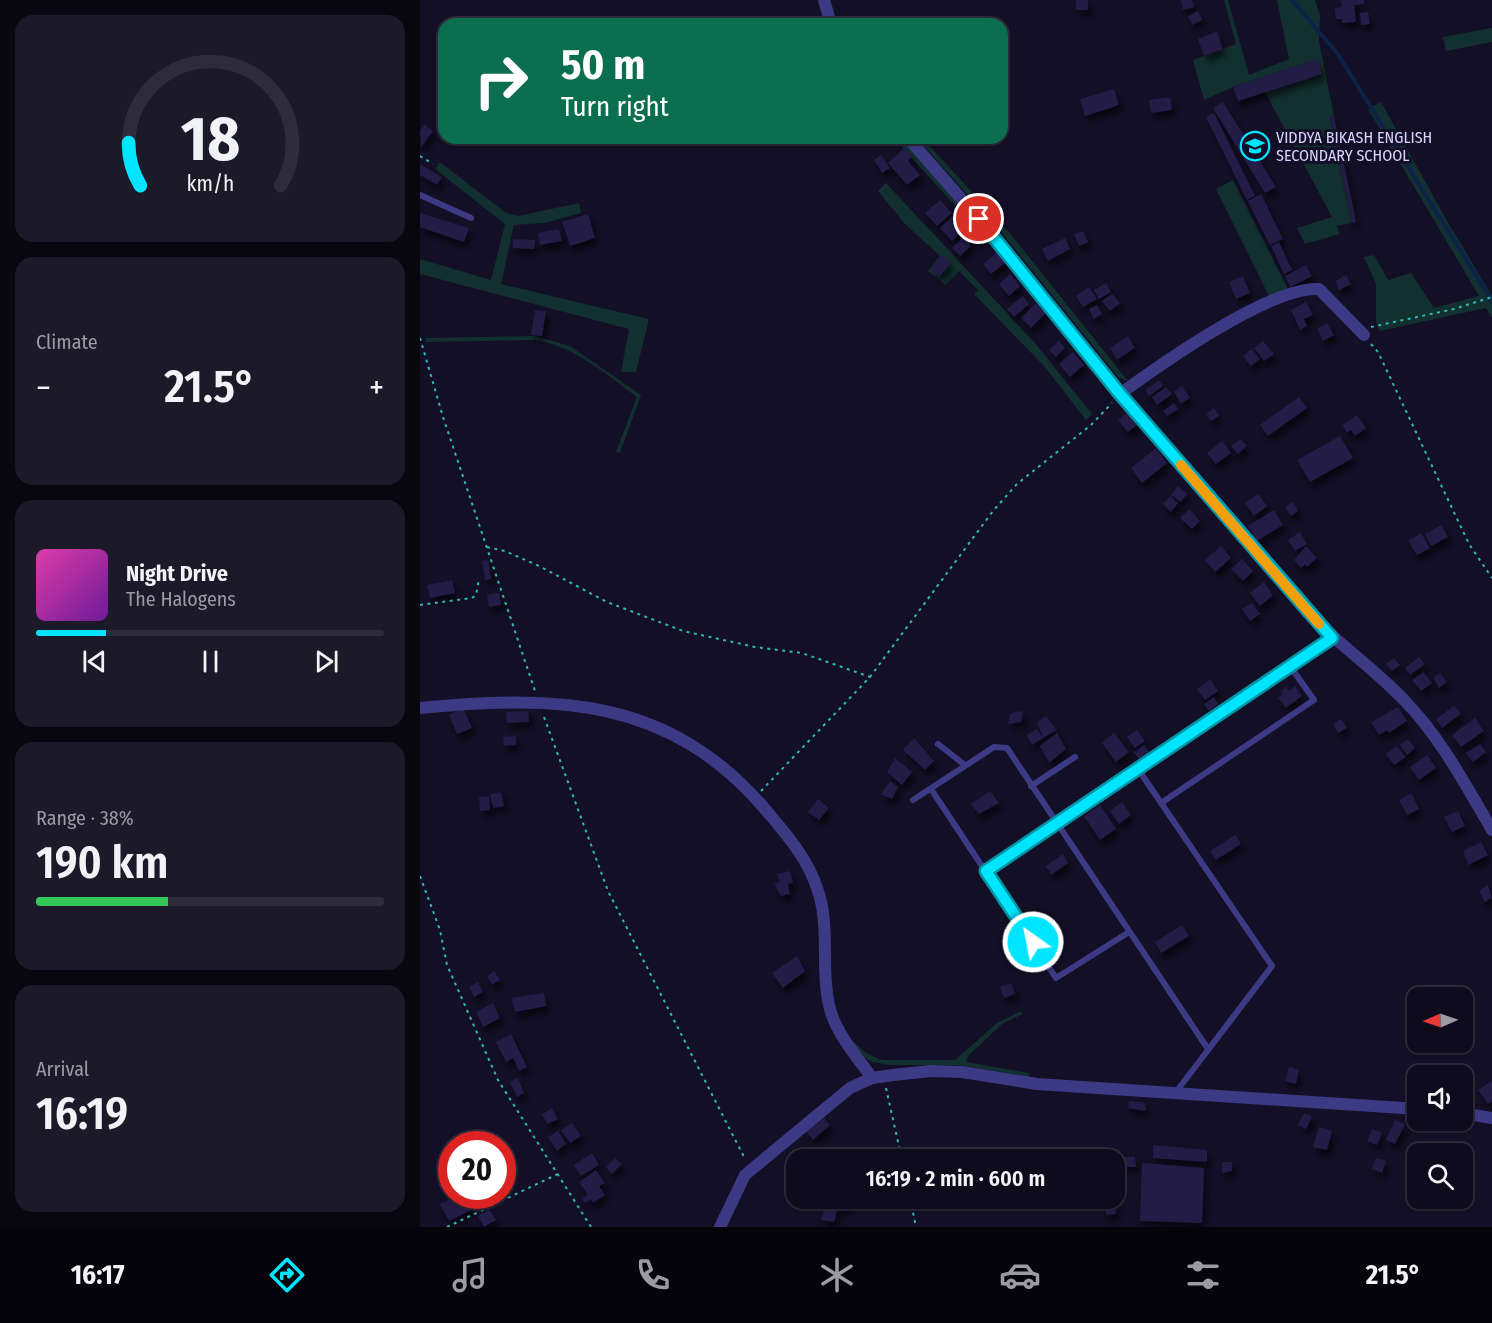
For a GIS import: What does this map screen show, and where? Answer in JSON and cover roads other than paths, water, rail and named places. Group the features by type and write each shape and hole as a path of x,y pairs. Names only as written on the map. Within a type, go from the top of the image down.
{"street":[{"path":"824,0 829,18"},
{"path":"913,144 993,235 1120,394 1332,638 1404,699 1425,723 1492,830"},
{"path":"1120,394 1234,318 1305,288 1319,289 1362,333"},
{"path":"420,708 478,703 539,702 584,707 650,723 670,731 720,762 755,798 801,854 817,886 826,926 825,980 829,1007 843,1040 872,1078"},
{"path":"720,1227 745,1174 752,1172 850,1089 872,1078 911,1072 962,1072 1037,1084 1407,1108"},
{"path":"1473,1115 1492,1118"}],"lane":[{"path":"420,195 471,218"},
{"path":"986,871 1332,638"},
{"path":"1161,803 1314,700 1290,666"},
{"path":"938,744 964,765"},
{"path":"913,800 994,747 1007,748 1208,1049"},
{"path":"1031,786 1075,756"},
{"path":"1138,769 1272,966 1176,1092"},
{"path":"931,789 1056,978 1129,932"}],"waterway":[{"path":"1292,0 1337,53 1492,301"}],"place":[{"name":"VIDDYA BIKASH ENGLISH SECONDARY SCHOOL","path":"1255,146"}]}
